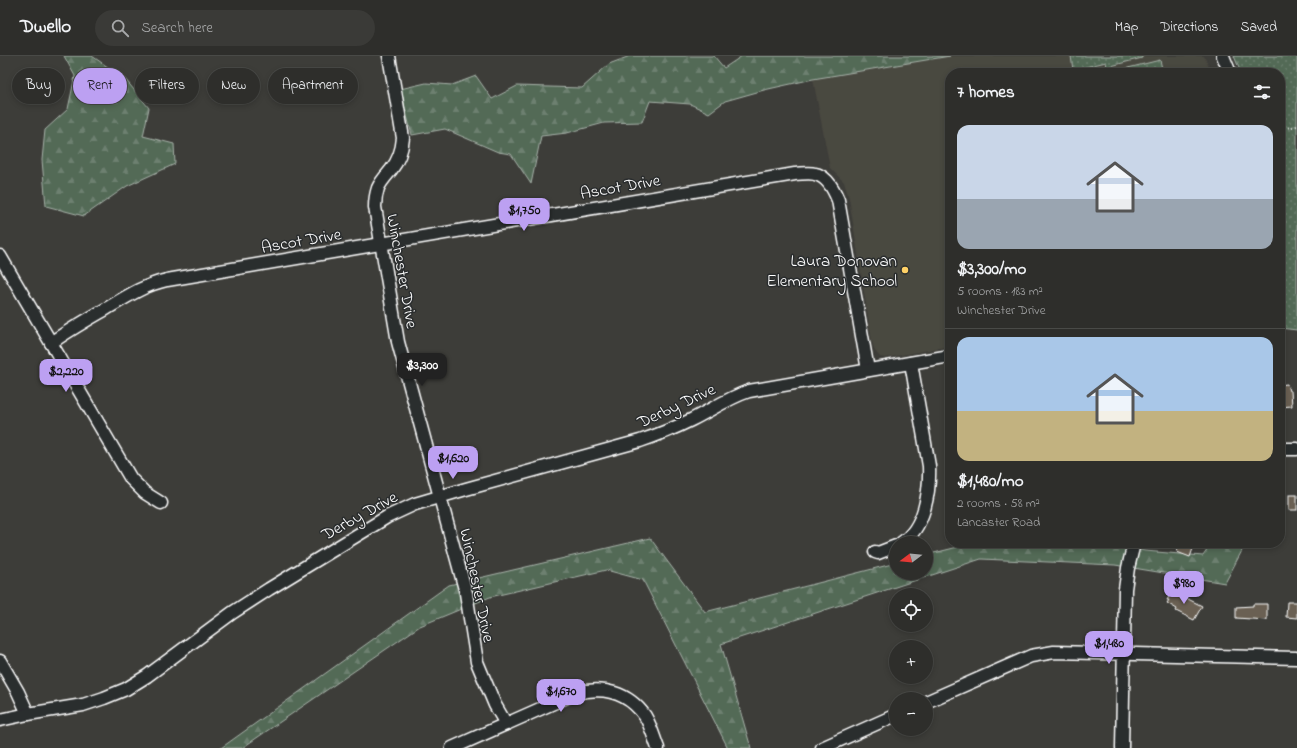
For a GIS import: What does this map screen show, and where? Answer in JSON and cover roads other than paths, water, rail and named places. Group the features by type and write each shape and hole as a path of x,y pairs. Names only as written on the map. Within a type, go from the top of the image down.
{"street":[{"name":"Winchester Drive","path":"389,56 402,138 400,155 396,163 378,187 375,207 398,342 466,593 477,662 495,705 506,724"},
{"path":"1222,56 1228,68"},
{"name":"Ascot Drive","path":"51,342 136,290 155,283 795,174 815,174 822,176 832,187 838,200 868,370"},
{"path":"0,256 131,479 145,493 161,503"},
{"name":"Derby Drive","path":"0,720 83,705 126,689 147,676 232,613 269,589 387,517 415,504 439,496 640,441 666,432 692,420 726,400 749,391 945,357"},
{"path":"910,536 921,516 928,494 929,480 929,466 911,363"},
{"path":"1285,449 1297,449"},
{"path":"1122,748 1125,589 1133,548"},
{"path":"875,552 878,553 889,549"},
{"path":"933,699 1031,656 1042,653 1124,653 1297,658"},
{"path":"0,661 18,692 28,714"},
{"path":"452,748 576,693 586,690 606,690 616,693 637,707 649,724 658,748"},
{"path":"822,748 889,718"}],"place":[{"name":"Laura Donovan Elementary School","path":"905,270"}]}
